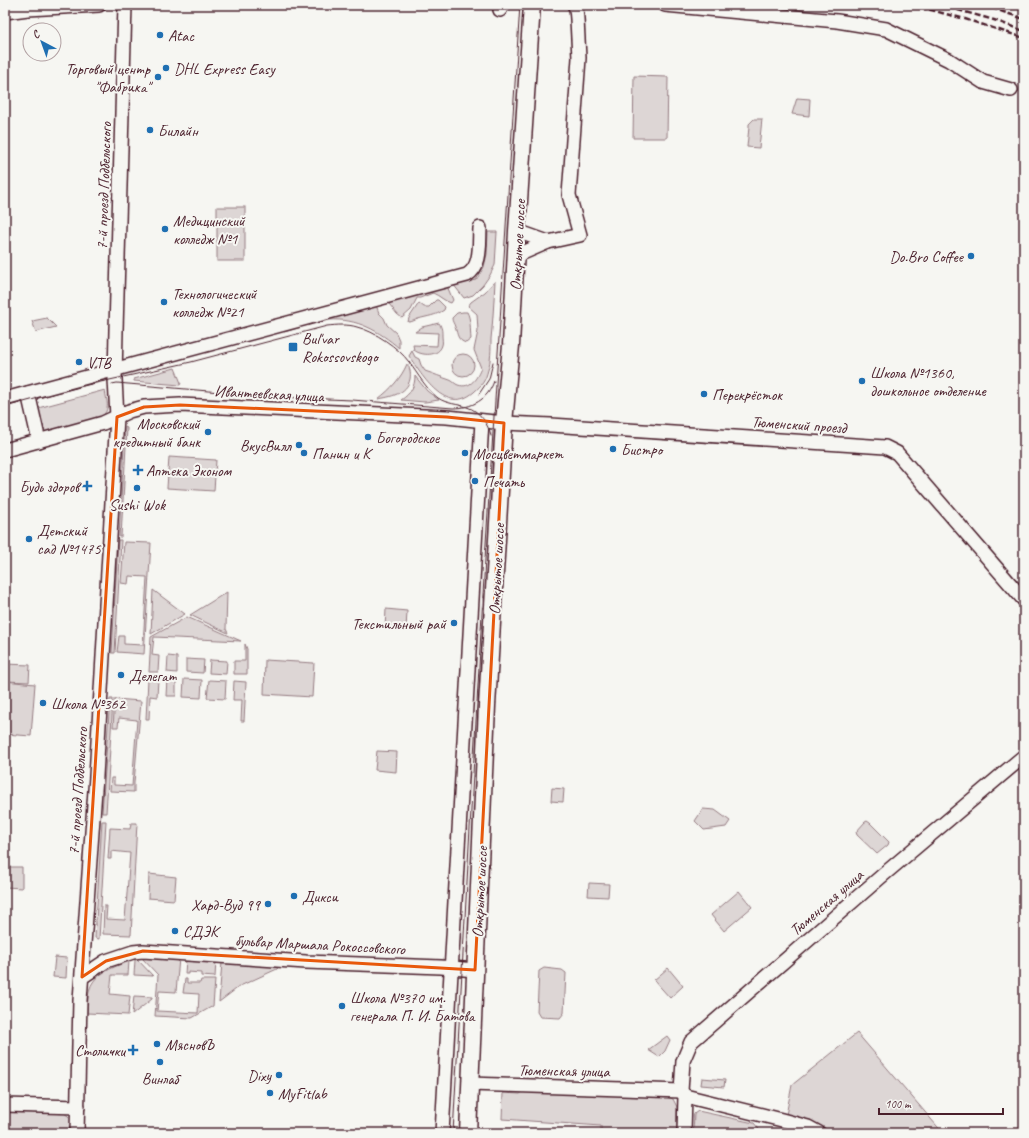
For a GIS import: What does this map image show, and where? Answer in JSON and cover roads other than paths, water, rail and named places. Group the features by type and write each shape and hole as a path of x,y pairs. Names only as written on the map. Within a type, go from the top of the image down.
{"main road":[{"name":"Открытое шоссе","path":"468,1133 487,706 504,423 512,345 517,231 532,5"}],"street":[{"path":"5,12 28,9 99,5"},
{"name":"7-й проезд Подбельского","path":"82,977 117,416 115,369 125,5"},
{"path":"516,256 548,242 580,235 570,195 579,58 576,8 574,5"},
{"path":"665,5 837,21 886,29 949,60 983,82 1011,90"},
{"path":"5,399 467,275 472,272 477,265 480,228"},
{"path":"517,231 548,242"},
{"path":"28,393 39,441"},
{"name":"Ивантеевская улица","path":"5,450 103,423 129,411 144,407 180,406 447,417 504,423"},
{"path":"442,1133 482,421"},
{"name":"Тюменский проезд","path":"504,423 886,447 892,449 1024,600"},
{"name":"Тюменская улица","path":"684,1133 683,1061 691,1042 883,875 1024,756"},
{"name":"бульвар Маршала Рокоссовского","path":"82,977 106,961 133,952 143,951 306,962 475,970"},
{"path":"77,1133 80,1000 82,977"},
{"name":"Тюменская улица","path":"470,1084 683,1094"},
{"path":"683,1094 770,1116 808,1127 819,1133"},
{"path":"5,1105 78,1107"}],"tram line":[{"path":"453,1133 485,559 520,5"},
{"path":"5,407 87,385 191,362 327,326 346,325 371,332 393,346 405,357 434,395 445,402 472,409 483,418 491,436"},
{"path":"479,394 489,379 493,362"},
{"path":"112,384 117,383 277,397 352,400 460,408 478,402 488,393 494,381"}],"railway":[{"path":"912,5 965,19 1024,38"},
{"path":"940,5 994,20 1024,31"},
{"path":"983,5 1024,19"},
{"path":"1011,5 1024,10"}],"place":[{"name":"Atac","path":"160,35"},
{"name":"DHL Express Easy","path":"166,68"},
{"name":"Торговый центр \"Фабрика\"","path":"158,77"},
{"name":"Билайн","path":"150,130"},
{"name":"Медицинский колледж №1","path":"165,229"},
{"name":"Do.Bro Coffee","path":"971,256"},
{"name":"Технологический колледж №21","path":"164,302"},
{"name":"Bul'var Rokossovskogo","path":"293,347"},
{"name":"VTB","path":"79,362"},
{"name":"Школа №1360, дошкольное отделение","path":"862,381"},
{"name":"Перекрёсток","path":"704,394"},
{"name":"Московский кредитный банк","path":"208,432"},
{"name":"Богородское","path":"368,437"},
{"name":"ВкусВилл","path":"299,445"},
{"name":"Бистро","path":"613,449"},
{"name":"Панин и К","path":"304,453"},
{"name":"Мосцветмаркет","path":"465,453"},
{"name":"Аптека Эконом","path":"138,470"},
{"name":"Печать","path":"475,481"},
{"name":"Будь здоров","path":"87,486"},
{"name":"Sushi Wok","path":"137,488"},
{"name":"Детский сад №1475","path":"29,539"},
{"name":"Текстильный рай","path":"454,623"},
{"name":"Делегат","path":"121,675"},
{"name":"Школа №362","path":"43,703"},
{"name":"Дикси","path":"294,896"},
{"name":"Хард-Вуд 99","path":"268,904"},
{"name":"СДЭК","path":"175,931"},
{"name":"Школа №370 им. генерала П. И. Батова","path":"342,1006"},
{"name":"МясновЪ","path":"157,1044"},
{"name":"Столички","path":"133,1050"},
{"name":"Винлаб","path":"160,1062"},
{"name":"Dixy","path":"279,1075"},
{"name":"MyFitlab","path":"270,1093"}]}
